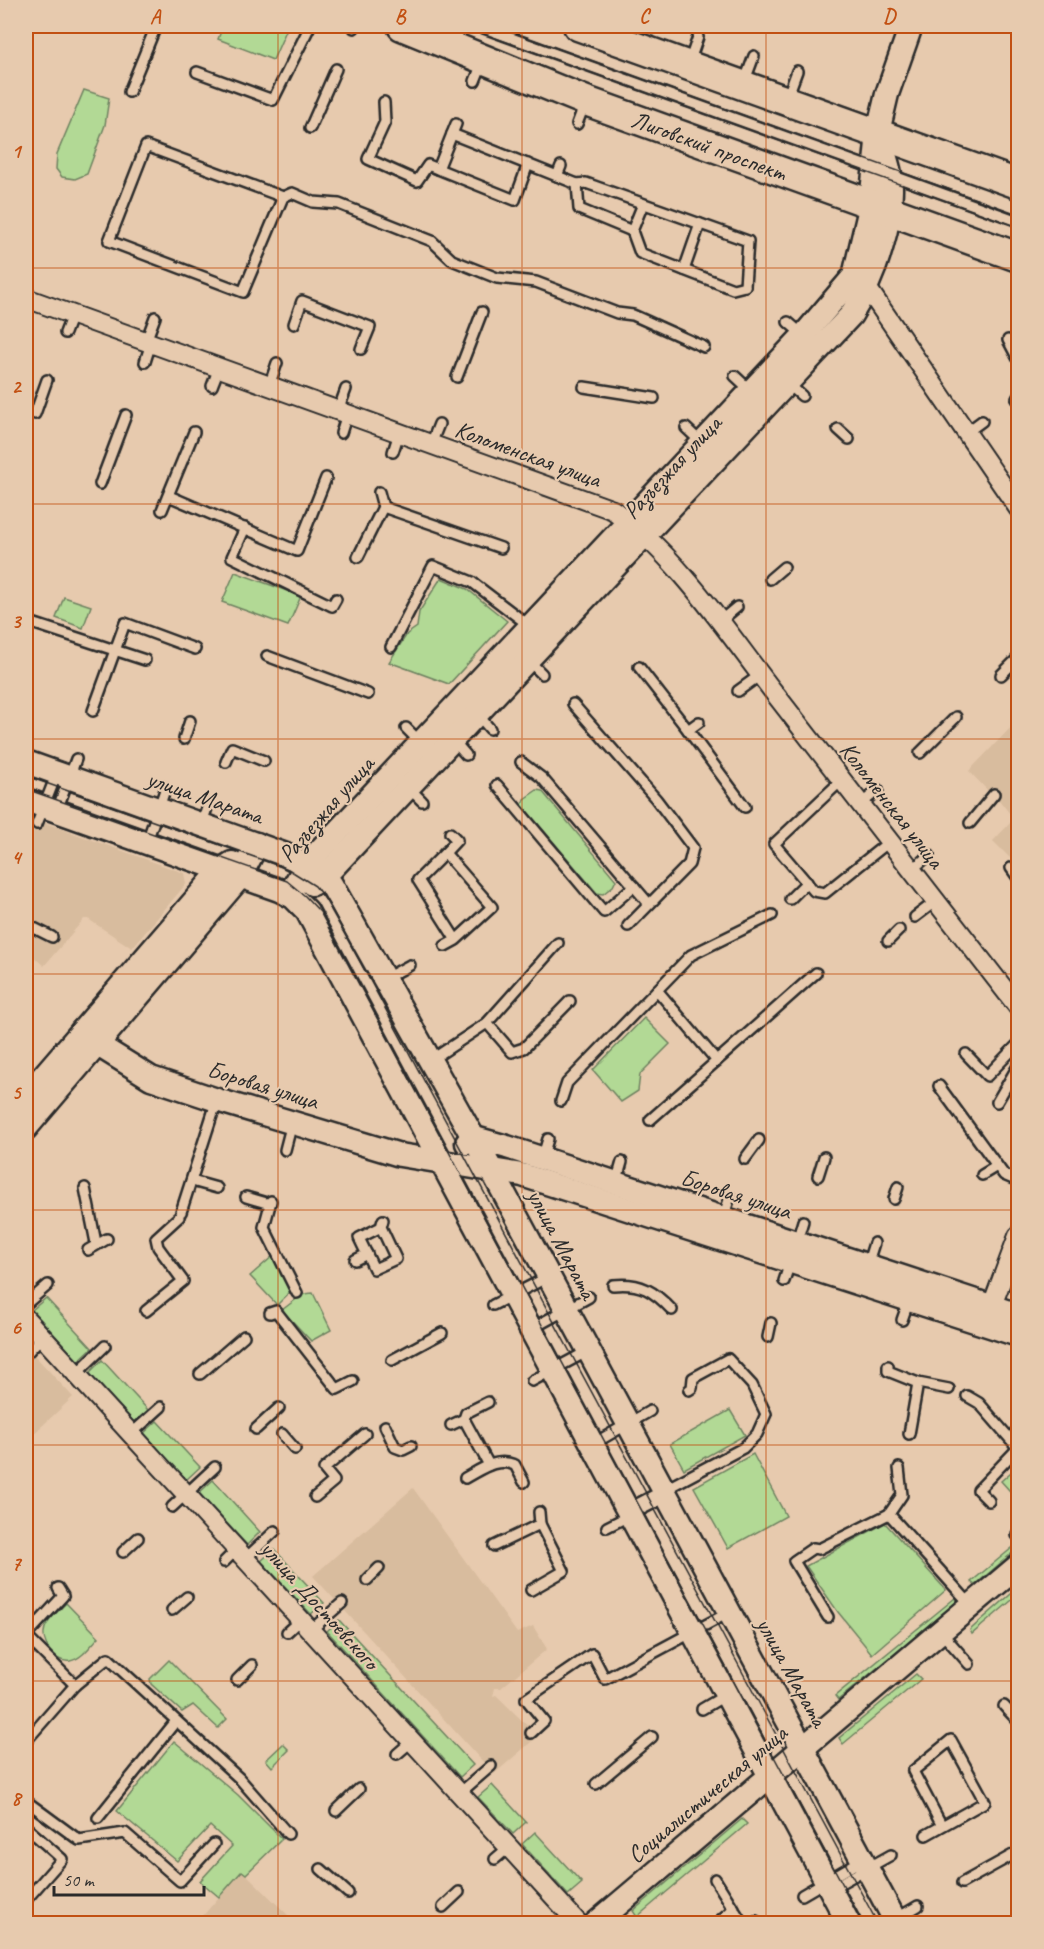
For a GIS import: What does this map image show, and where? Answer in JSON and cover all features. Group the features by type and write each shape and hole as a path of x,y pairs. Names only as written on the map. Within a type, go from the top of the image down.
{"main road":[{"name":"Лиговский проспект","path":"402,26 479,70 581,112 880,207 1018,257"},
{"path":"578,26 1018,184"}],"street":[{"path":"882,171 878,132 907,28"},
{"name":"Разъезжая улица","path":"408,787 413,735 452,740 484,722 527,660 538,634 637,528 702,443 751,391 788,383 804,336 851,315 880,207 882,171"},
{"path":"861,282 1017,503"},
{"name":"Коломенская улица","path":"26,298 613,510 637,528 719,622 1018,1007"},
{"name":"Разъезжая улица","path":"289,895 408,787 527,660"},
{"name":"улица Марата","path":"26,762 68,770 205,815 257,844 315,871 341,898 475,1138 894,1922"},
{"path":"41,810 146,843 289,895 312,918 692,1633 849,1923"},
{"name":"Разъезжая улица","path":"26,1128 90,1038 257,844"},
{"name":"Разъезжая улица","path":"26,1096 90,1038"},
{"name":"Боровая улица","path":"90,1038 151,1078 398,1160 441,1160 522,1175 615,1183"},
{"path":"441,1160 475,1138"},
{"name":"Боровая улица","path":"475,1138 545,1149 615,1183 723,1218 790,1262 863,1275 909,1300 988,1315 1018,1314"},
{"path":"988,1315 1018,1236"},
{"name":"Боровая улица","path":"988,1315 1018,1335"},
{"name":"улица Достоевского","path":"26,1319 579,1923"},
{"name":"Социалистическая улица","path":"595,1923 1018,1566"}],"lane":[{"path":"129,92 156,26"},
{"path":"198,72 273,100 310,26"},
{"path":"478,26 1018,221"},
{"path":"688,65 698,37"},
{"path":"743,85 753,56"},
{"path":"310,128 336,69"},
{"path":"787,100 797,71"},
{"path":"384,102 385,122 368,159 417,181 428,165 516,200 528,164"},
{"path":"438,169 456,124"},
{"path":"452,134 528,164 559,171 577,184 586,183 748,241 748,288 733,289 640,253 632,231 643,204"},
{"path":"283,197 146,146 110,241 173,270 243,292 283,197 292,193 313,202 339,204 432,241 452,261 497,279 536,282 617,313 633,315 704,347"},
{"path":"577,184 579,209 632,231"},
{"path":"684,270 700,224"},
{"path":"294,324 302,300 370,327 361,349"},
{"path":"457,377 482,312"},
{"path":"65,333 72,315"},
{"path":"145,362 155,317"},
{"path":"1008,340 1018,358"},
{"path":"269,386 278,363"},
{"path":"212,386 219,368"},
{"path":"35,414 47,380"},
{"path":"584,387 654,398"},
{"path":"341,433 346,389"},
{"path":"100,484 126,414"},
{"path":"967,432 982,421"},
{"path":"431,444 439,424"},
{"path":"838,429 849,439"},
{"path":"162,510 194,432"},
{"path":"393,452 399,433"},
{"path":"169,496 297,551 326,478"},
{"path":"358,557 383,507 379,492"},
{"path":"383,507 501,548"},
{"path":"245,528 232,557 332,606 336,599"},
{"path":"391,647 433,566 472,582 538,634"},
{"path":"770,579 784,567"},
{"path":"719,622 737,608"},
{"path":"26,621 145,660"},
{"path":"93,711 125,623 195,649"},
{"path":"267,656 368,694"},
{"path":"1001,675 1018,658"},
{"path":"639,667 745,807"},
{"path":"738,691 760,675"},
{"path":"573,704 656,799 693,848 689,864 628,926"},
{"path":"920,753 956,717"},
{"path":"184,739 190,721"},
{"path":"688,730 699,722"},
{"path":"226,762 232,748 264,760"},
{"path":"520,762 542,778 650,904"},
{"path":"41,810 68,770"},
{"path":"842,780 774,844 814,891 825,893 890,841"},
{"path":"497,785 604,912 634,886"},
{"path":"861,804 878,790"},
{"path":"970,823 994,794"},
{"path":"146,843 162,800"},
{"path":"450,832 457,840 418,880 456,940"},
{"path":"445,853 492,907 456,940 445,946"},
{"path":"912,870 929,855"},
{"path":"1011,868 1018,878"},
{"path":"789,898 807,882"},
{"path":"915,917 936,901"},
{"path":"561,1101 567,1083 691,955 772,915"},
{"path":"26,924 52,937"},
{"path":"888,941 899,930"},
{"path":"431,1060 487,1023 558,943"},
{"path":"386,978 410,965"},
{"path":"650,1120 816,973"},
{"path":"657,990 717,1061"},
{"path":"487,1023 512,1052 524,1048 570,1001"},
{"path":"966,1054 987,1076 1018,1044"},
{"path":"997,1102 1018,1066"},
{"path":"939,1086 1004,1175 1018,1181"},
{"path":"146,1311 183,1281 154,1238 180,1215 217,1100"},
{"path":"285,1150 292,1123"},
{"path":"745,1159 759,1140"},
{"path":"818,1176 824,1157"},
{"path":"982,1175 998,1166"},
{"path":"192,1181 217,1188"},
{"path":"894,1199 898,1187"},
{"path":"85,1188 96,1243"},
{"path":"246,1197 271,1202 264,1227 298,1288"},
{"path":"790,1262 803,1221"},
{"path":"382,1224 396,1259 374,1269 367,1254 359,1238 382,1224"},
{"path":"88,1250 96,1243 107,1239"},
{"path":"863,1275 874,1243"},
{"path":"355,1260 367,1254"},
{"path":"493,1305 548,1277"},
{"path":"613,1285 624,1284 654,1291 672,1310"},
{"path":"26,1304 48,1285"},
{"path":"531,1329 589,1297"},
{"path":"270,1313 276,1311 337,1389 353,1381"},
{"path":"768,1337 771,1323"},
{"path":"392,1360 442,1333"},
{"path":"200,1374 244,1336"},
{"path":"26,1354 42,1337"},
{"path":"76,1374 105,1346"},
{"path":"532,1381 588,1351"},
{"path":"607,1527 629,1512 743,1448 758,1434 766,1414 752,1385 728,1359 693,1378 692,1388 689,1390"},
{"path":"888,1366 888,1371 918,1383 949,1389"},
{"path":"314,1376 323,1370"},
{"path":"909,1434 918,1383"},
{"path":"968,1396 979,1403 1018,1448 978,1490 989,1501"},
{"path":"451,1425 464,1419 466,1413 488,1402"},
{"path":"131,1434 161,1407"},
{"path":"256,1429 270,1421 279,1408"},
{"path":"593,1444 650,1411"},
{"path":"464,1419 489,1465"},
{"path":"385,1426 396,1447 403,1450 411,1446"},
{"path":"282,1434 295,1449"},
{"path":"315,1497 334,1481 324,1469 365,1434"},
{"path":"465,1478 489,1465 505,1461 515,1465 524,1482"},
{"path":"172,1507 215,1467"},
{"path":"828,1617 794,1561 813,1548 819,1549 889,1514 902,1495 899,1468"},
{"path":"531,1590 564,1571 558,1549 540,1524 539,1512"},
{"path":"889,1514 972,1606"},
{"path":"494,1546 540,1524"},
{"path":"224,1562 242,1554 275,1532"},
{"path":"123,1552 138,1538"},
{"path":"367,1580 379,1568"},
{"path":"58,1588 63,1596 26,1636 75,1685"},
{"path":"172,1610 187,1597"},
{"path":"286,1632 306,1625 342,1603"},
{"path":"531,1733 544,1721 526,1699 592,1654 605,1679 728,1613"},
{"path":"941,1632 969,1664"},
{"path":"26,1741 75,1685 108,1658 239,1778 288,1834"},
{"path":"237,1680 252,1665"},
{"path":"702,1708 726,1695"},
{"path":"1004,1706 1018,1721"},
{"path":"98,1818 176,1721"},
{"path":"596,1784 652,1737"},
{"path":"398,1754 412,1740"},
{"path":"926,1835 985,1802 951,1740 913,1771 942,1826"},
{"path":"460,1793 491,1766"},
{"path":"336,1811 359,1789"},
{"path":"26,1801 79,1840 125,1833 180,1881 214,1844"},
{"path":"26,1827 62,1860 26,1900"},
{"path":"495,1859 509,1847"},
{"path":"962,1883 1018,1852"},
{"path":"802,1895 828,1885 865,1864 891,1855"},
{"path":"321,1869 348,1893"},
{"path":"715,1879 743,1923"},
{"path":"442,1907 459,1892"},
{"path":"894,1922 918,1906"},
{"path":"716,1923 734,1908"}],"shaded area":[{"path":"1018,720 1018,855 1013,861 993,841 1014,819 992,791 990,793 969,771"},
{"path":"26,816 184,873 186,884 132,948 88,919 84,919 44,966 26,950"},
{"path":"26,1346 73,1397 26,1441"},
{"path":"413,1488 517,1633 533,1626 547,1649 501,1688 495,1688 493,1696 496,1695 538,1736 494,1774 313,1576"},
{"path":"242,1870 296,1923 196,1924"}],"green space":[{"path":"223,26 288,26 273,60 218,39"},
{"path":"84,90 109,98 105,125 87,174 75,179 62,177 56,169 57,154"},
{"path":"235,572 301,596 288,626 222,602"},
{"path":"441,578 467,589 507,621 449,684 389,662 407,634 417,627 419,612"},
{"path":"64,597 91,606 83,628 56,618"},
{"path":"537,790 542,791 616,880 613,886 603,894 597,893 522,805 524,799"},
{"path":"644,1018 670,1044 640,1074 638,1091 621,1102 593,1070"},
{"path":"273,1256 291,1291 277,1305 250,1276"},
{"path":"313,1293 331,1330 311,1341 282,1310 303,1294"},
{"path":"46,1298 92,1348 78,1361 32,1310"},
{"path":"102,1360 148,1410 134,1422 89,1373"},
{"path":"730,1410 745,1435 684,1469 670,1444"},
{"path":"157,1421 200,1467 186,1480 144,1433"},
{"path":"753,1454 786,1516 728,1548 694,1487"},
{"path":"1018,1466 1018,1500 1001,1481"},
{"path":"213,1480 260,1532 247,1545 199,1493"},
{"path":"885,1523 946,1590 872,1654 838,1612 806,1566"},
{"path":"1018,1543 1018,1548 975,1585 971,1582"},
{"path":"274,1549 324,1603 311,1614 261,1561"},
{"path":"1018,1588 1018,1595 972,1634 970,1630"},
{"path":"955,1598 958,1602 838,1700 835,1696"},
{"path":"66,1603 99,1637 82,1655 70,1661 64,1661 54,1655 46,1645 44,1634 49,1621"},
{"path":"339,1620 473,1765 460,1777 327,1631"},
{"path":"169,1660 227,1719 218,1728 193,1705 182,1712 151,1684 150,1679"},
{"path":"916,1674 921,1679 843,1744 839,1738"},
{"path":"174,1741 238,1795 282,1839 246,1874 242,1871 219,1897 200,1881 232,1846 210,1826 177,1861 117,1811"},
{"path":"283,1744 289,1750 272,1767 266,1760"},
{"path":"492,1785 526,1822 513,1834 478,1797"},
{"path":"742,1819 747,1824 637,1917 633,1911"},
{"path":"535,1832 582,1883 568,1895 522,1844"}],"tram line":[{"path":"462,26 1018,227"},
{"path":"495,26 1018,214"},
{"path":"26,776 288,869 315,886 330,906 878,1924"},
{"path":"26,789 287,881 320,912 864,1924"}]}
